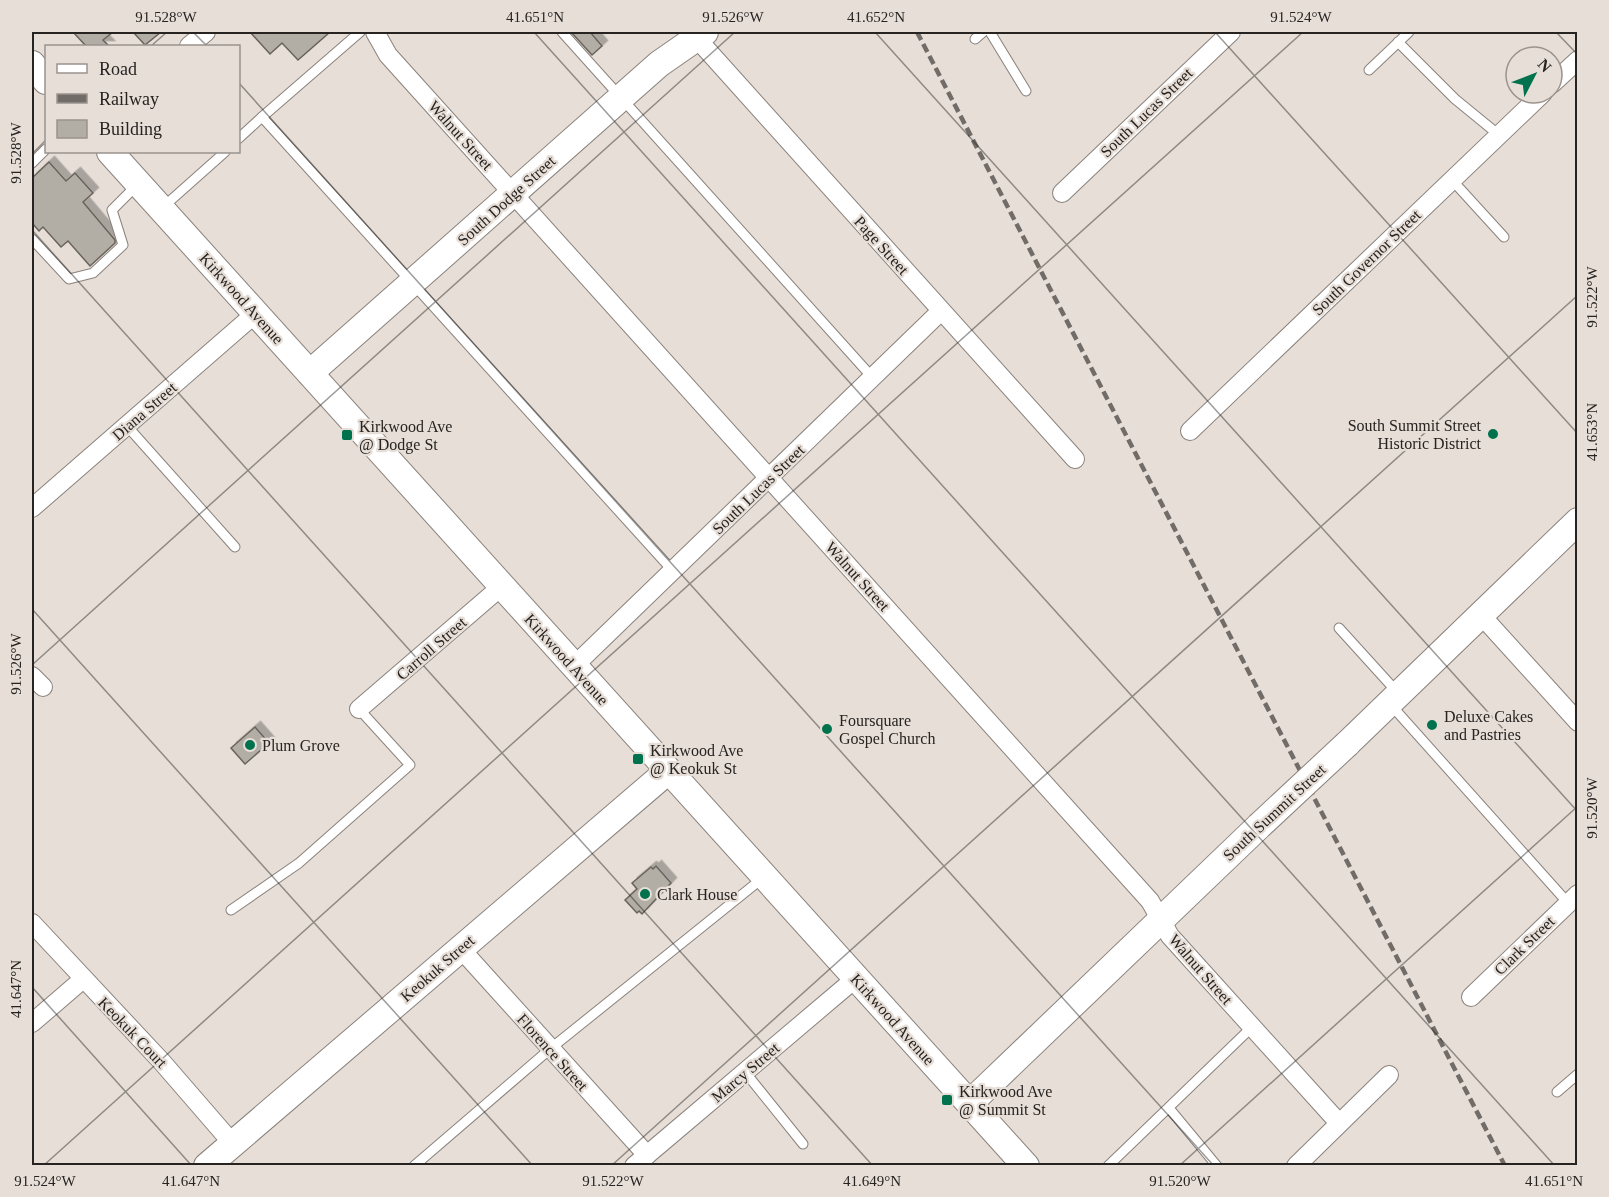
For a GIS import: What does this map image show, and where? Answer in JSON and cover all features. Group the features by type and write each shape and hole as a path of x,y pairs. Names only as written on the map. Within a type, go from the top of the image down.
{"main road":[{"name":"South Dodge Street","path":"310,373 659,64 697,34"},
{"path":"32,64 45,80"},
{"name":"Kirkwood Avenue","path":"111,153 1026,1166"},
{"name":"South Summit Street","path":"970,1103 1578,521"},
{"name":"Keokuk Street","path":"207,1166 668,771"}],"street":[{"path":"190,45 206,32"},
{"name":"Walnut Street","path":"375,32 388,55 1150,901 1170,936 1340,1123"},
{"name":"South Lucas Street","path":"1062,193 1231,32"},
{"name":"Page Street","path":"697,34 1075,459"},
{"path":"1564,73 1578,60"},
{"name":"South Governor Street","path":"1190,431 1530,105"},
{"name":"South Lucas Street","path":"574,666 941,311"},
{"name":"Diana Street","path":"32,508 256,313"},
{"name":"Carroll Street","path":"359,709 502,586"},
{"path":"1481,615 1578,722"},
{"name":"Clark Street","path":"1471,997 1573,899"},
{"name":"Keokuk Court","path":"32,923 82,980 142,1039 233,1144"},
{"name":"Florence Street","path":"460,948 550,1049 641,1160"},
{"name":"Marcy Street","path":"641,1160 856,978"},
{"path":"32,1023 82,980"},
{"path":"1296,1166 1389,1075"}],"lane":[{"path":"240,137 360,32"},
{"path":"562,32 872,377"},
{"path":"975,39 983,32"},
{"path":"990,32 1026,91"},
{"path":"1369,70 1409,32"},
{"path":"1398,42 1455,99 1499,135"},
{"path":"262,117 673,571"},
{"path":"32,163 45,150"},
{"path":"161,209 224,153"},
{"path":"1452,180 1504,237"},
{"path":"32,239 69,279 93,273 123,246 112,210 138,184"},
{"path":"127,426 235,547"},
{"path":"1339,628 1394,699 1573,899"},
{"path":"231,910 299,863 410,765 359,709"},
{"path":"414,1166 550,1049 765,877"},
{"path":"1108,1166 1252,1027"},
{"path":"745,1072 803,1144"},
{"path":"1557,1092 1578,1074"},
{"path":"1168,1108 1217,1166"}],"building":[{"path":"73,32 113,32 103,40 108,45 85,45"},
{"path":"133,32 161,32 145,45"},
{"path":"250,32 330,32 298,60 282,43 270,54"},
{"path":"571,32 590,32 602,46 592,55"},
{"path":"49,162 66,181 75,173 93,193 83,202 115,240 115,243 90,266 68,241 61,247 43,227 39,231 32,223 32,178"},
{"name":"Plum Grove","path":"255,727 269,743 245,764 231,748"},
{"name":"Clark House","path":"656,866 671,883 642,914 639,911 637,913 625,900 637,889 632,883 651,867 653,869"}],"railway":[{"path":"917,32 1505,1166"}],"place":[{"name":"South Summit Street Historic District","path":"1493,434"},
{"name":"Kirkwood Ave @ Dodge St","path":"347,435"},
{"name":"Deluxe Cakes and Pastries","path":"1432,725"},
{"name":"Foursquare Gospel Church","path":"827,729"},
{"name":"Plum Grove","path":"250,745"},
{"name":"Kirkwood Ave @ Keokuk St","path":"638,759"},
{"name":"Clark House","path":"645,894"},
{"name":"Kirkwood Ave @ Summit St","path":"947,1100"}]}
